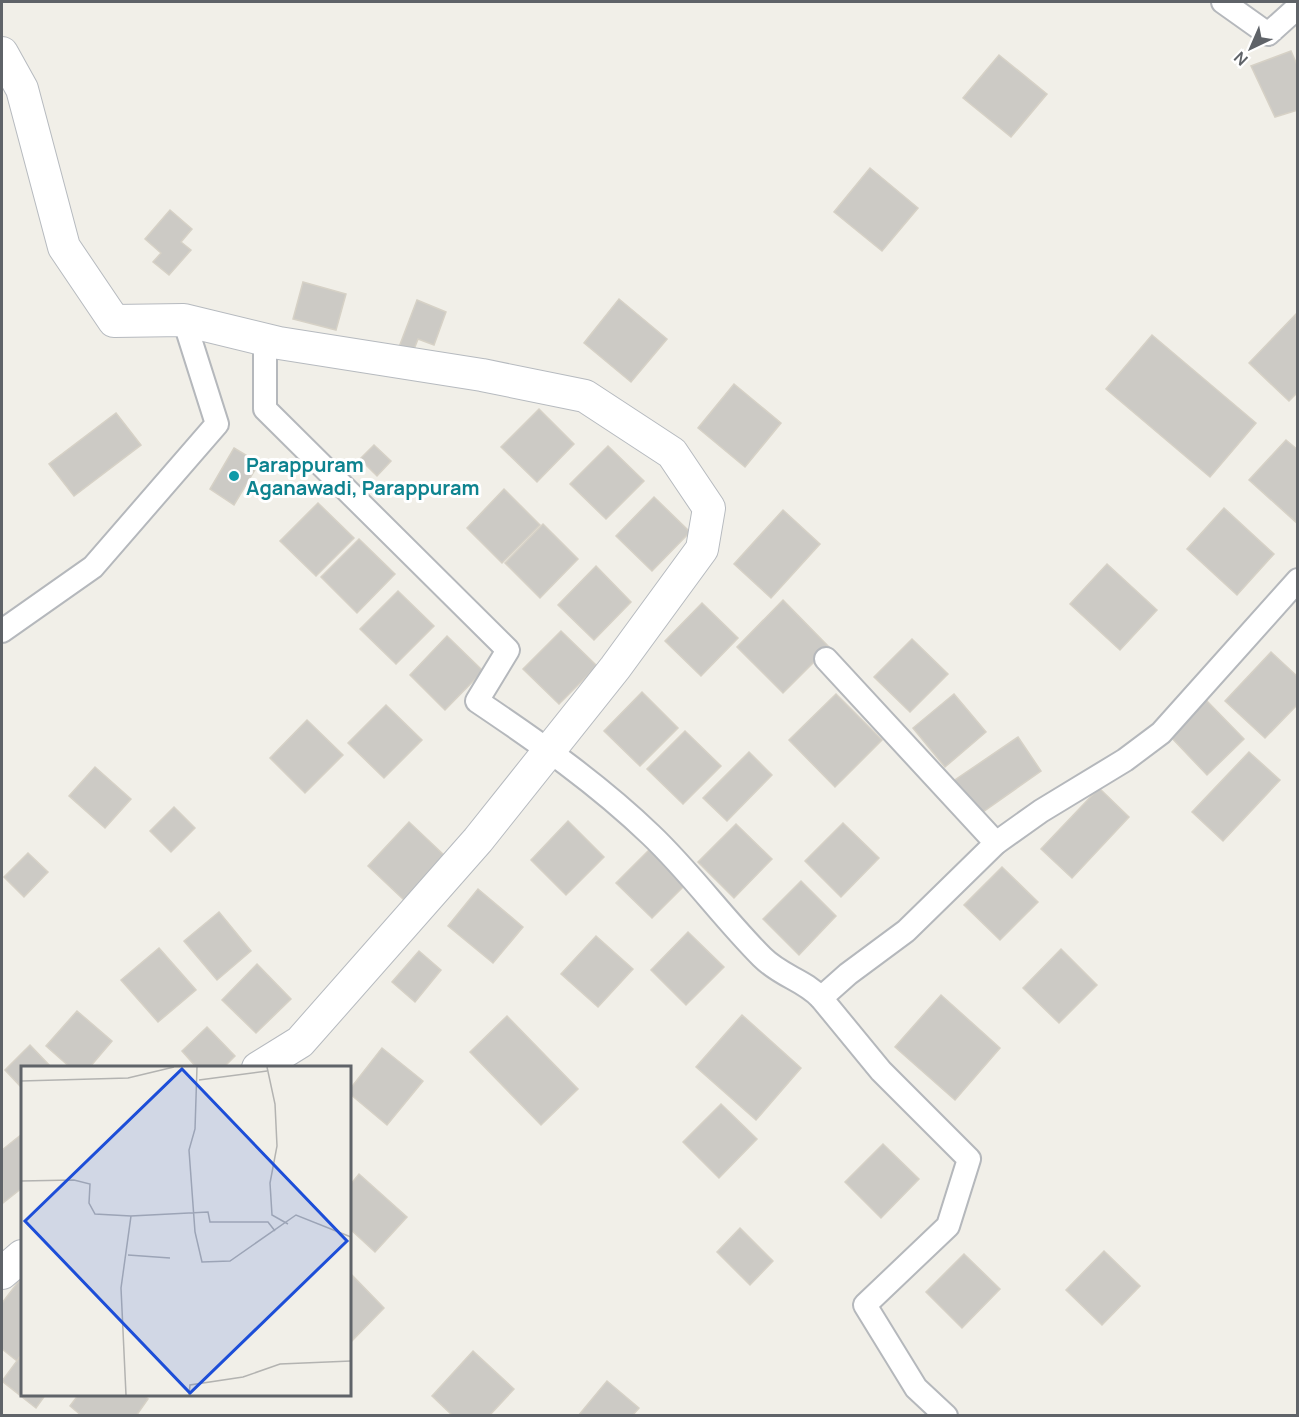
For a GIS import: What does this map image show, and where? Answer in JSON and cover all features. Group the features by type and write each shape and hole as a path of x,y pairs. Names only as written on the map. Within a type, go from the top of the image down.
{"main road":[{"path":"2,53 22,88 64,247 114,321 184,320 265,340 482,375 585,396 672,453 708,508 702,549 615,668 478,840 300,1042 261,1066"},
{"path":"2,1273 21,1257"}],"street":[{"path":"1223,2 1268,34 1298,7"},
{"path":"2,631 93,567 217,424 184,320"},
{"path":"265,340 265,409 508,650 477,701 550,750 651,835 771,965 794,980 807,984 821,998 881,1071 969,1159 948,1226 865,1305 916,1388 946,1416"},
{"path":"821,998 848,974 906,932 996,843 1041,811 1135,754 1161,733 1298,580"},
{"path":"826,659 996,843"}],"building":[{"path":"1291,51 1298,67 1298,110 1275,117 1251,66"},
{"path":"999,55 1047,94 1011,137 963,98"},
{"path":"870,168 918,208 882,251 834,212"},
{"path":"170,210 192,229 181,242 191,250 169,275 153,262 161,253 145,239"},
{"path":"303,282 346,294 336,330 293,319"},
{"path":"619,299 667,339 631,382 584,343"},
{"path":"417,300 446,312 434,345 418,339 413,352 399,347"},
{"path":"1296,314 1298,392 1289,401 1249,363"},
{"path":"1152,335 1256,423 1210,477 1106,389"},
{"path":"734,384 781,423 745,467 698,428"},
{"path":"539,409 574,444 537,482 501,447"},
{"path":"116,413 141,445 74,496 49,464"},
{"path":"1286,440 1298,450 1298,524 1249,480"},
{"path":"374,445 391,461 377,476 360,459"},
{"path":"608,446 644,481 606,519 570,484"},
{"name":"Parappuram Aganawadi, Parappuram","path":"234,448 259,463 234,505 210,489"},
{"path":"504,489 540,525 502,563 467,528"},
{"path":"654,497 690,532 652,571 616,536"},
{"path":"318,503 354,538 316,576 280,541"},
{"path":"1224,508 1274,554 1237,595 1187,549"},
{"path":"783,510 820,544 771,598 734,564"},
{"path":"543,524 578,559 540,598 505,563"},
{"path":"359,539 395,574 357,613 321,577"},
{"path":"1107,564 1157,610 1120,650 1070,604"},
{"path":"596,566 631,602 594,640 558,605"},
{"path":"398,591 434,626 396,664 360,629"},
{"path":"783,600 829,647 783,693 737,647"},
{"path":"702,603 738,638 701,676 665,641"},
{"path":"561,631 597,666 559,704 523,669"},
{"path":"447,636 483,671 445,710 410,675"},
{"path":"912,639 948,674 910,712 874,677"},
{"path":"1271,652 1298,677 1298,704 1265,738 1225,701"},
{"path":"642,692 678,728 640,766 604,731"},
{"path":"836,694 882,740 835,787 789,740"},
{"path":"954,694 986,732 945,767 913,728"},
{"path":"1206,700 1244,739 1207,775 1169,735"},
{"path":"386,705 422,740 384,778 348,743"},
{"path":"307,720 343,755 305,793 270,758"},
{"path":"685,731 721,766 683,804 647,769"},
{"path":"1018,737 1041,771 973,819 949,784"},
{"path":"749,752 772,775 727,821 703,798"},
{"path":"1249,752 1280,780 1223,841 1192,812"},
{"path":"95,767 131,799 105,828 69,796"},
{"path":"1099,788 1129,817 1072,878 1041,849"},
{"path":"174,807 195,828 171,852 150,831"},
{"path":"568,821 604,857 566,895 531,860"},
{"path":"409,822 445,856 404,900 368,866"},
{"path":"843,823 879,858 841,897 805,861"},
{"path":"736,824 772,859 734,898 698,862"},
{"path":"654,845 690,880 652,918 616,883"},
{"path":"28,853 48,872 24,897 4,877"},
{"path":"1002,867 1038,902 1000,940 964,905"},
{"path":"801,881 836,916 799,955 763,919"},
{"path":"478,889 523,927 493,963 448,926"},
{"path":"219,912 251,951 217,980 184,941"},
{"path":"688,932 724,967 686,1005 651,970"},
{"path":"596,936 633,969 598,1007 561,974"},
{"path":"159,948 196,990 158,1022 121,980"},
{"path":"1061,949 1097,985 1059,1023 1023,988"},
{"path":"419,951 441,970 415,1002 392,982"},
{"path":"257,964 291,999 256,1033 222,1000"},
{"path":"941,995 1000,1048 955,1100 895,1047"},
{"path":"77,1011 112,1041 91,1066 69,1066 46,1046"},
{"path":"742,1015 801,1068 756,1120 696,1067"},
{"path":"507,1016 578,1089 541,1125 470,1052"},
{"path":"207,1027 235,1056 225,1066 195,1066 182,1051"},
{"path":"30,1045 50,1066 21,1066 21,1087 5,1070"},
{"path":"382,1048 423,1081 387,1125 351,1095 351,1088"},
{"path":"721,1104 757,1139 719,1178 683,1142"},
{"path":"21,1135 21,1189 3,1203 2,1150"},
{"path":"883,1144 919,1179 881,1218 845,1182"},
{"path":"359,1174 407,1217 375,1252 351,1230 351,1184"},
{"path":"740,1228 773,1261 750,1285 717,1252"},
{"path":"1104,1251 1140,1286 1102,1325 1066,1290"},
{"path":"964,1254 1000,1289 962,1328 926,1292"},
{"path":"351,1274 384,1308 351,1342"},
{"path":"21,1278 21,1355 17,1361 2,1349 2,1303"},
{"path":"473,1351 514,1389 489,1416 453,1416 432,1396"},
{"path":"21,1355 21,1396 45,1396 36,1408 2,1381"},
{"path":"607,1381 639,1408 632,1416 578,1416"},
{"path":"78,1396 144,1396 148,1399 136,1416 82,1416 70,1406"}],"place":[{"name":"Parappuram Aganawadi, Parappuram","path":"234,476"}]}
